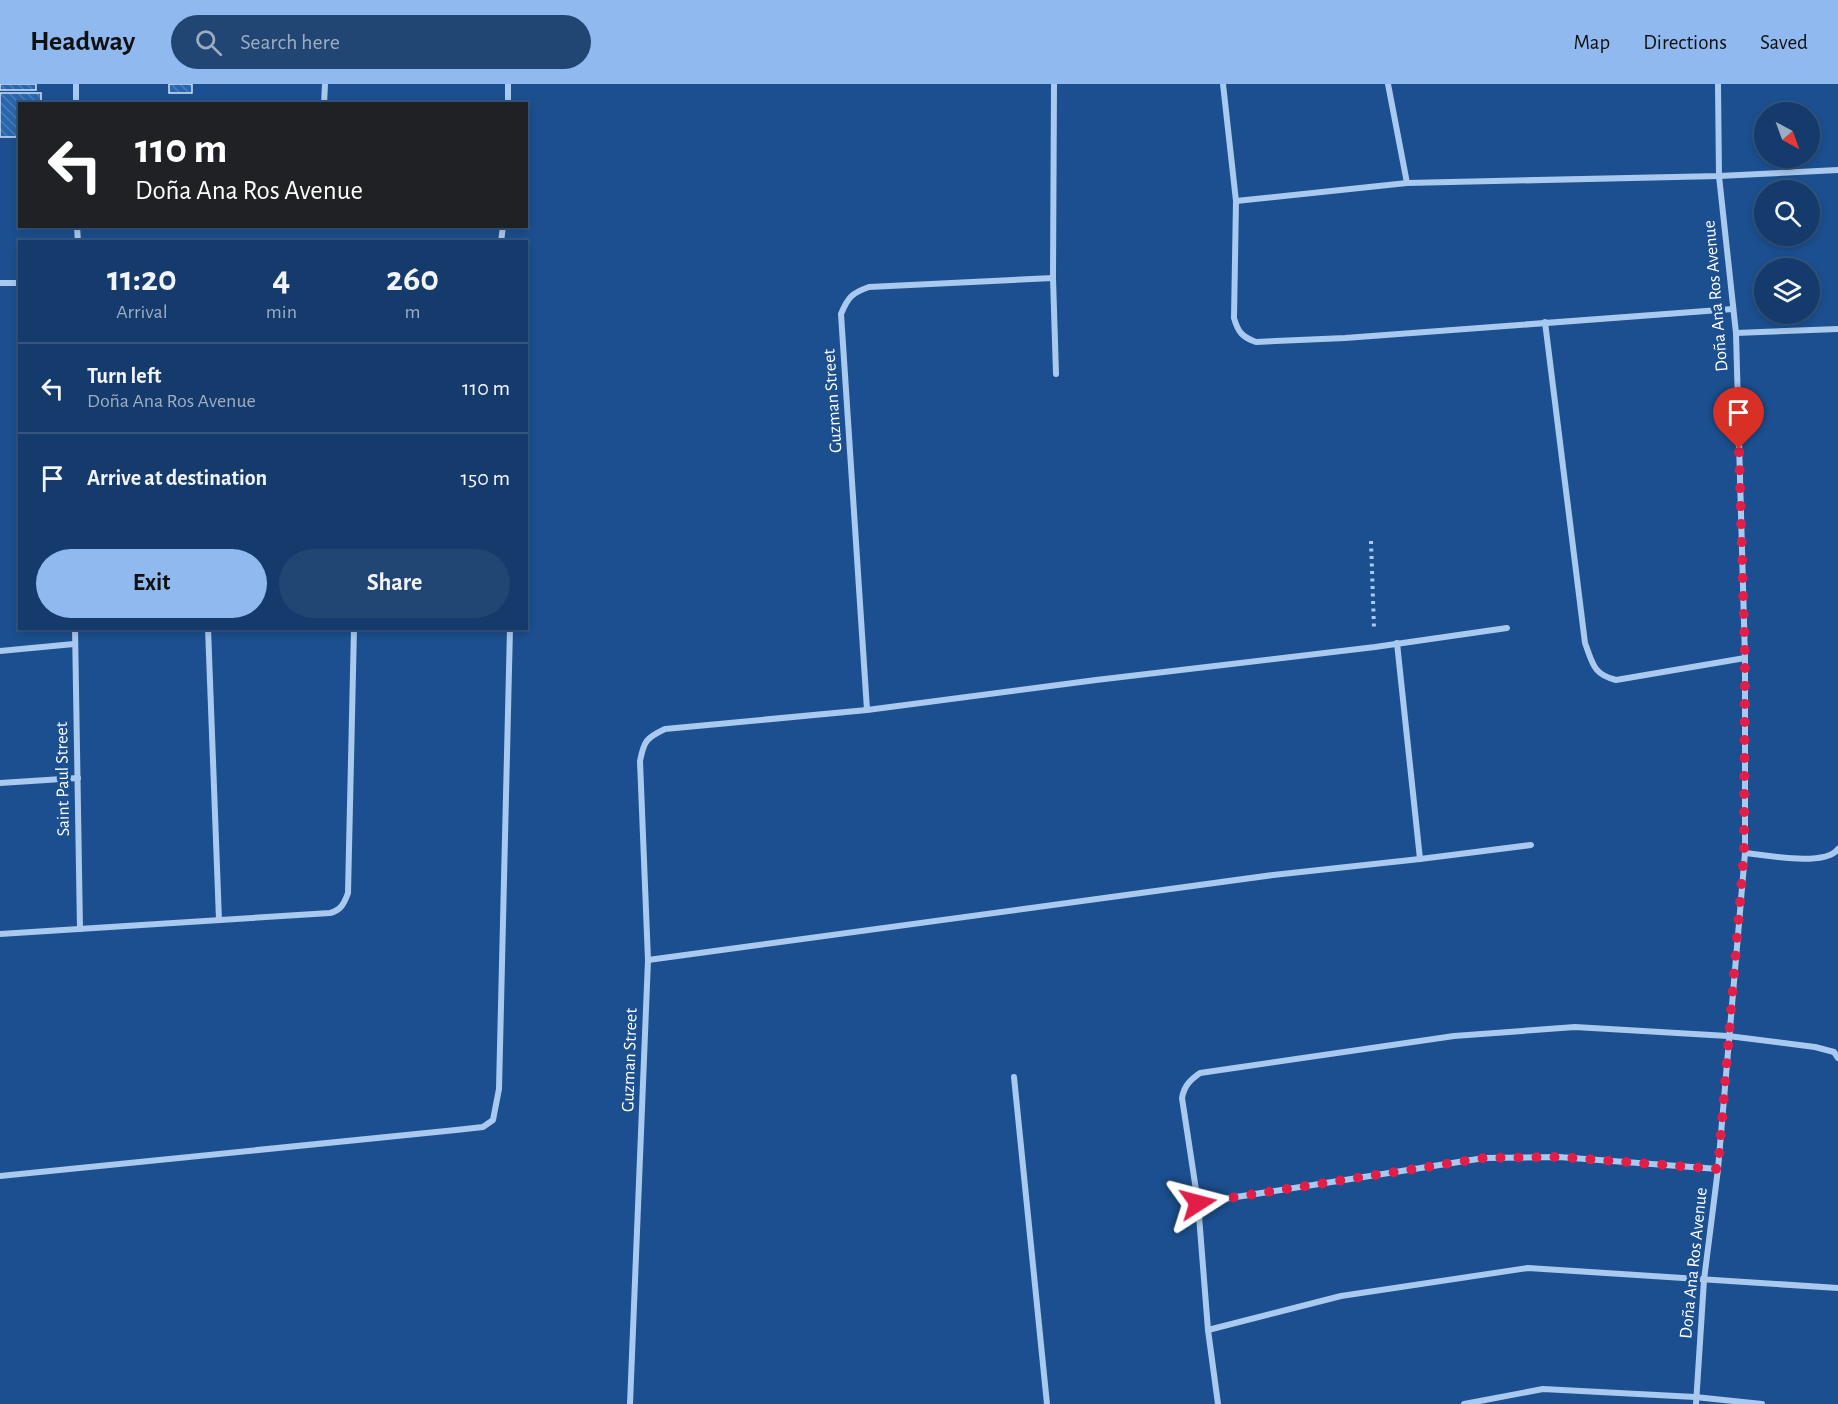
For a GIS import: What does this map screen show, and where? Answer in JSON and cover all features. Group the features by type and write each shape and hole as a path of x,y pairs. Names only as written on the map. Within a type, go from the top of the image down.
{"street":[{"path":"76,84 76,102"},
{"path":"324,102 325,84"},
{"path":"508,84 508,102"},
{"path":"1054,84 1053,278 1056,374"},
{"path":"1223,84 1236,201 1234,318 1237,330 1247,339 1256,342 1345,338 1733,309"},
{"path":"1388,84 1407,183"},
{"name":"Doña Ana Ros Avenue","path":"1696,1401 1704,1280 1718,1169 1744,853 1745,658 1736,333 1719,176 1718,84"},
{"path":"1236,201 1407,183 1719,176 1838,170"},
{"name":"Guzman Street","path":"630,1404 648,960 640,761 643,743 652,735 665,729 867,710 841,314 846,302 855,292 869,287 1053,278"},
{"path":"0,283 18,283"},
{"path":"1545,322 1585,643 1594,668 1603,676 1616,680 1745,658"},
{"path":"1736,333 1838,329"},
{"path":"867,710 1108,678 1375,647 1507,628"},
{"name":"Saint Paul Street","path":"75,630 80,929"},
{"path":"208,630 219,920"},
{"path":"0,934 337,911 346,900 348,893 354,630"},
{"path":"0,1176 483,1127 493,1120 499,1089 510,630"},
{"path":"1397,643 1420,859"},
{"path":"0,651 74,644"},
{"path":"0,783 78,778"},
{"path":"648,960 1261,876 1531,845"},
{"path":"1744,853 1814,859 1835,853 1838,849"},
{"path":"1218,1404 1208,1330 1198,1203 1182,1098 1184,1089 1190,1080 1200,1073 1454,1036 1575,1027 1728,1036 1815,1047 1834,1052 1838,1058"},
{"path":"1014,1077 1047,1404"},
{"path":"1198,1203 1484,1158 1559,1157 1718,1169"},
{"path":"1208,1330 1341,1296 1528,1268 1838,1288"},
{"path":"1464,1404 1543,1389 1762,1404"}],"path":[{"path":"1371,541 1375,647"}],"building":[{"path":"0,84 36,84 36,90 0,90"},
{"path":"169,84 192,84 192,93 169,93"},
{"path":"0,93 41,93 41,102 18,102 18,137 0,137"}],"route":[{"path":"1198,1203 1484,1158 1559,1157 1718,1169 1744,853 1745,658 1739,449"}]}
